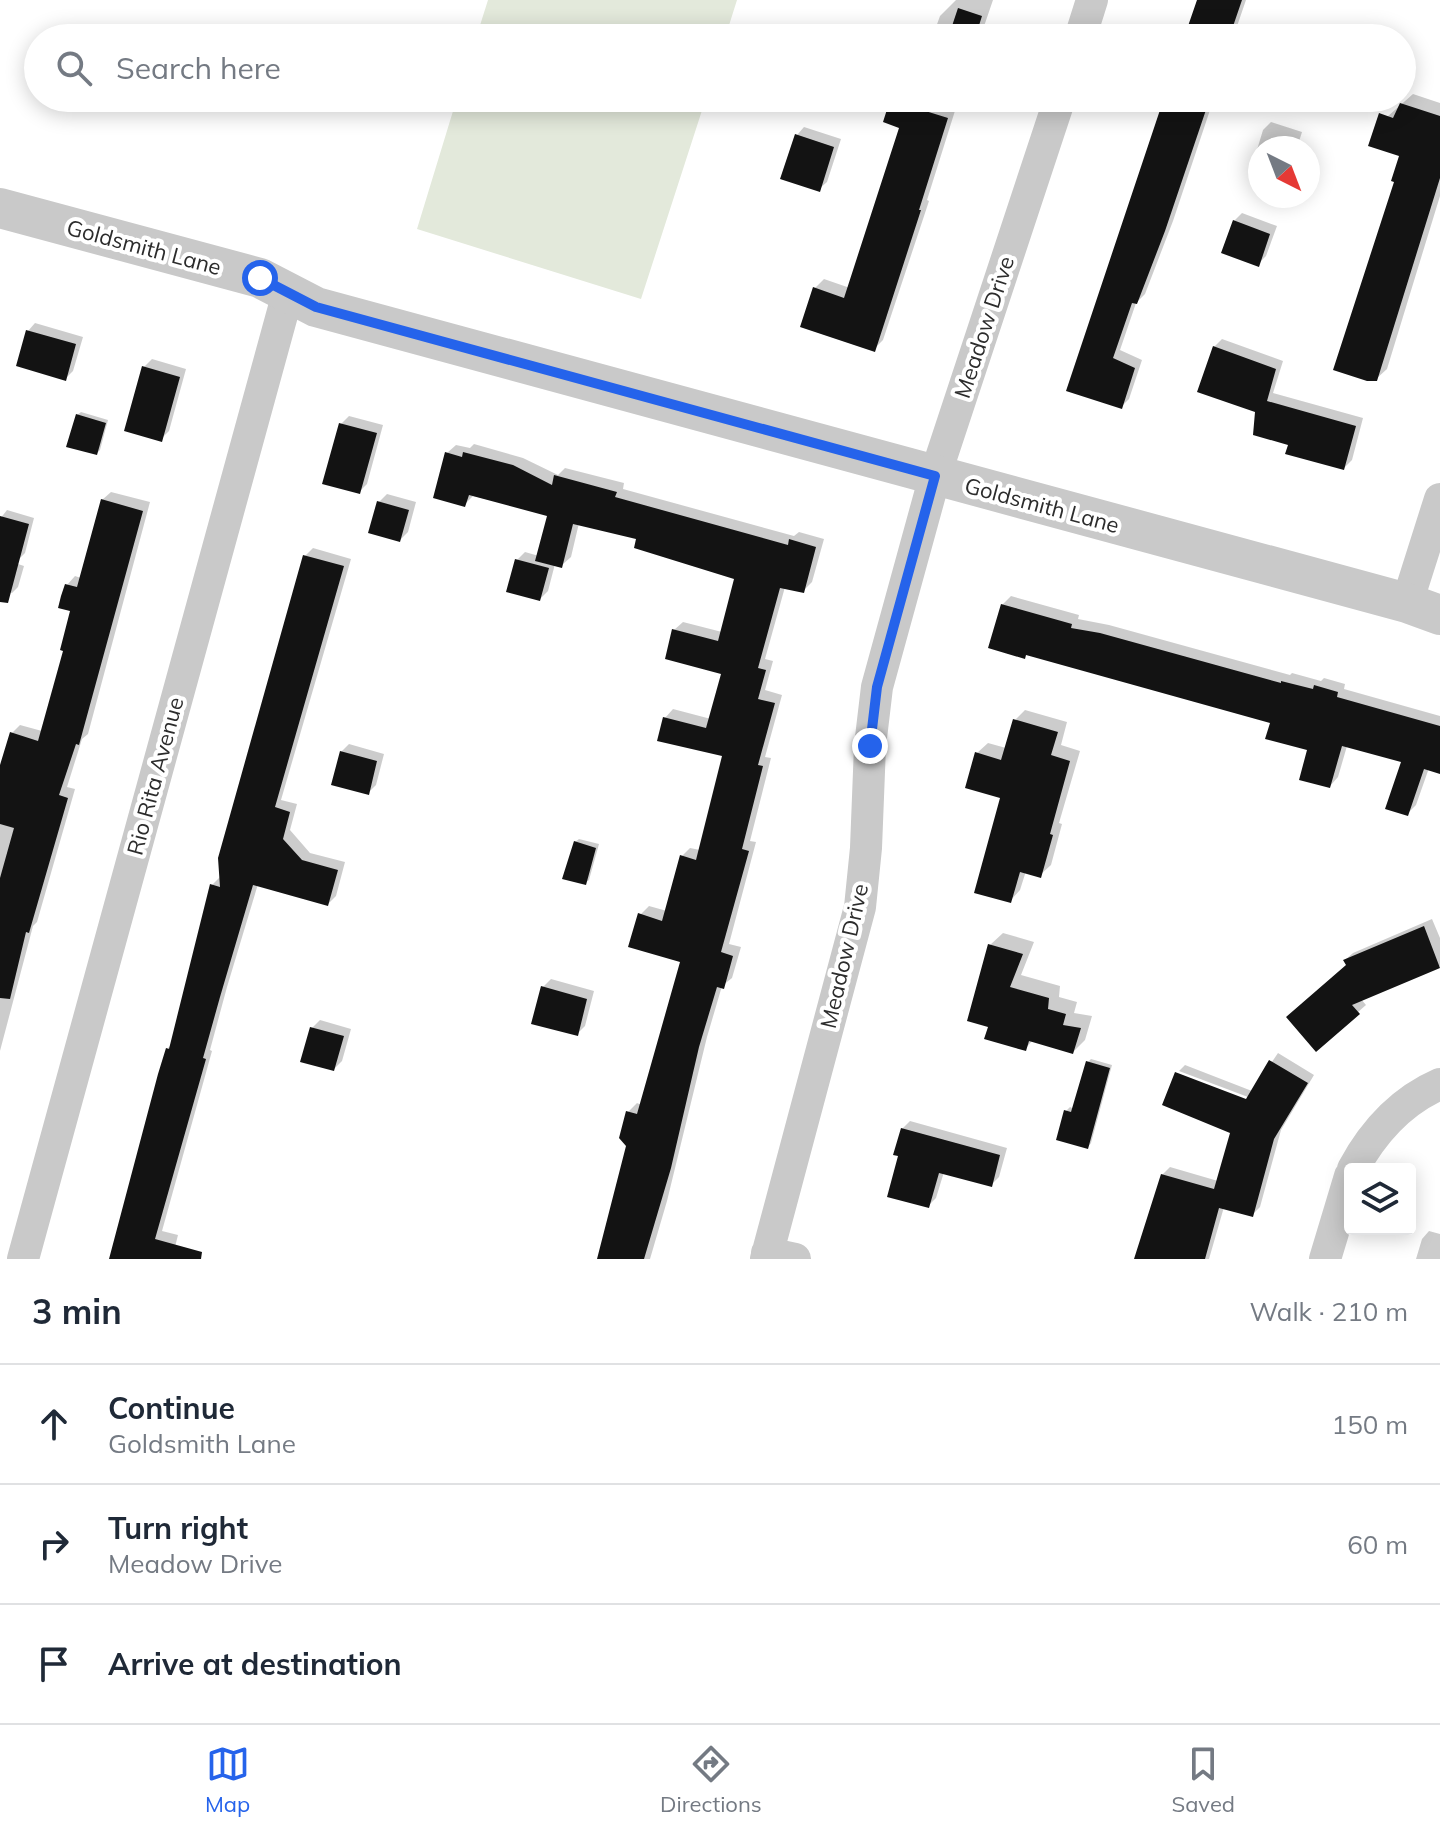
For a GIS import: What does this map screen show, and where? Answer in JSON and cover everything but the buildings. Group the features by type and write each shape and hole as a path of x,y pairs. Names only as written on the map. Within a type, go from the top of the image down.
{"street":[{"path":"1084,24 1092,0"},
{"name":"Meadow Drive","path":"776,1257 860,907 870,746 877,687 935,476 1055,112"},
{"name":"Goldsmith Lane","path":"0,208 260,278 316,307 1423,609"},
{"name":"Rio Rita Avenue","path":"23,1259 288,293"},
{"path":"1423,609 1440,499"},
{"path":"1356,1163 1384,1124 1406,1104 1440,1084"},
{"path":"1325,1259 1344,1196"}],"shaded area":[{"path":"488,0 737,0 729,24 480,24"},
{"path":"453,112 701,112 641,299 417,229"}],"route":[{"path":"260,278 316,307 935,476 877,687 870,746"}]}
